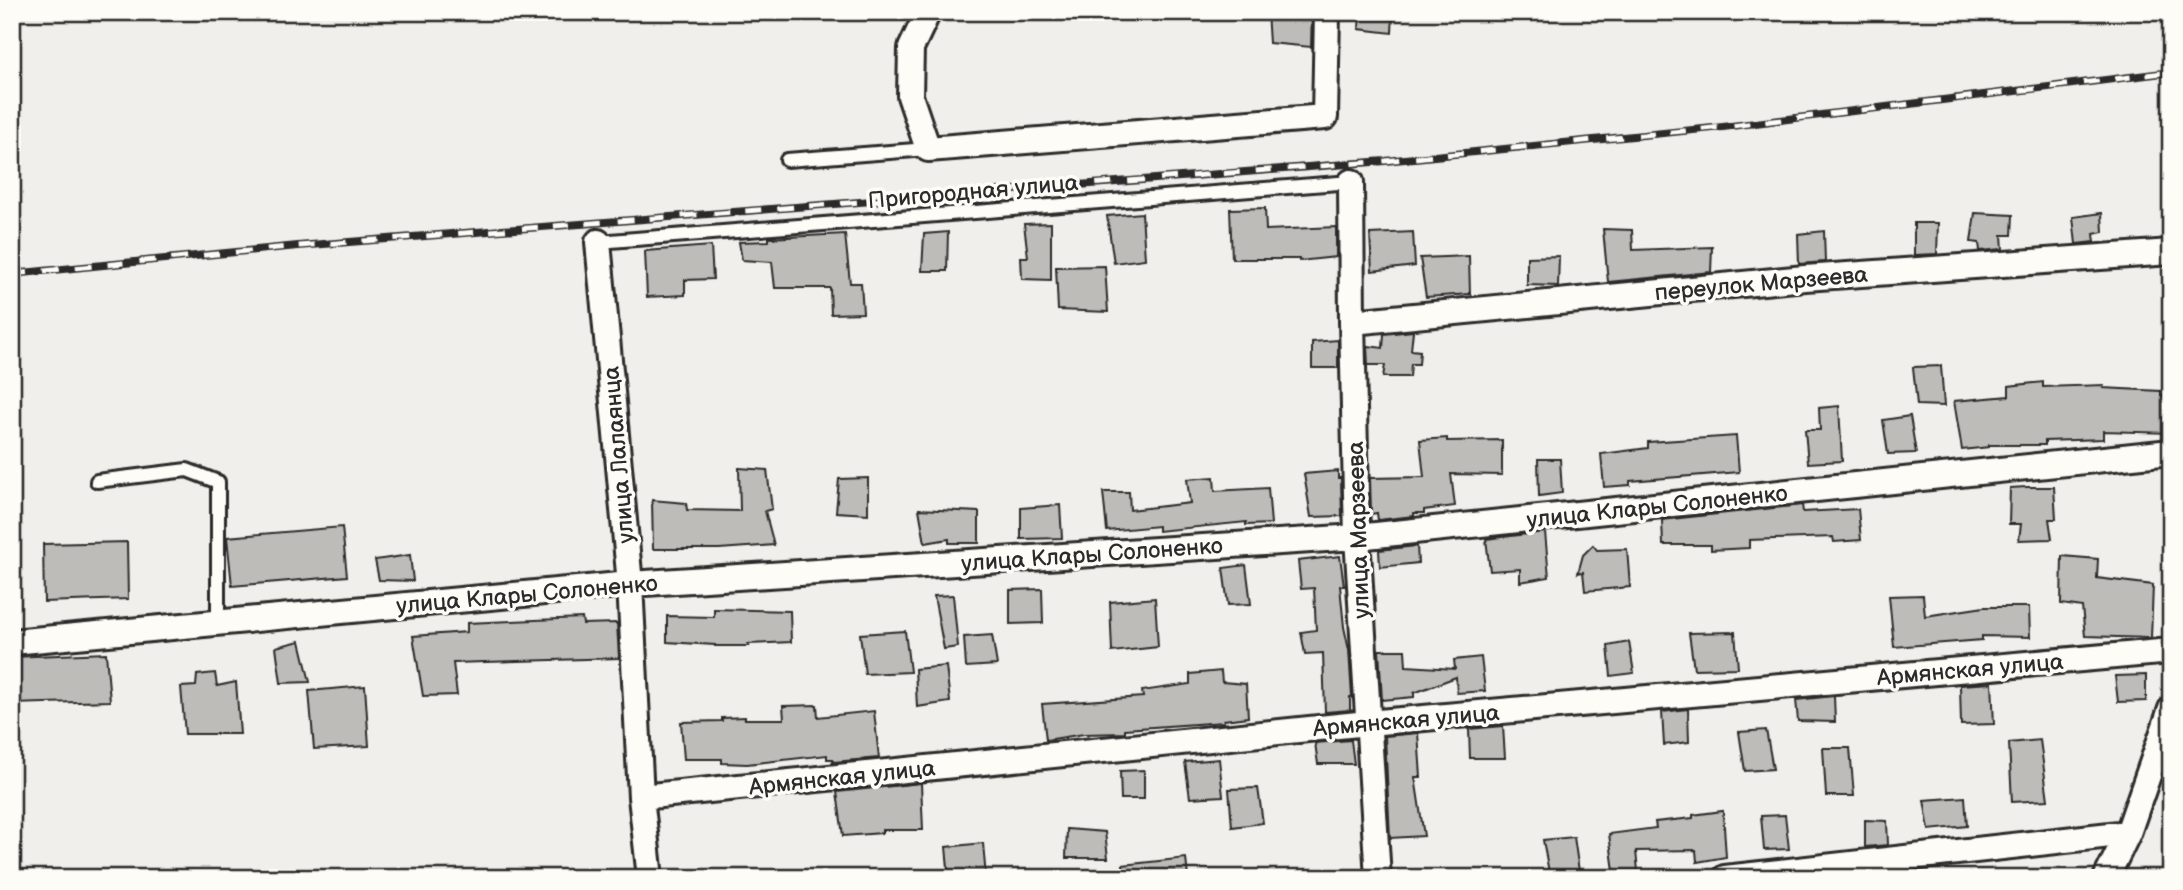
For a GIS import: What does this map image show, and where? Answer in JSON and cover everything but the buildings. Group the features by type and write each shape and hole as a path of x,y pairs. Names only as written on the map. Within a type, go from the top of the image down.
{"street":[{"path":"928,12 911,48 910,96 928,149 1325,117 1327,12"},
{"name":"улица Марзеева","path":"1351,182 1357,537 1378,878"},
{"name":"улица Лалаянца","path":"598,242 630,584 642,797 650,878"},
{"name":"переулок Марзеева","path":"1352,322 1805,278 2171,252"},
{"name":"улица Клары Солоненко","path":"12,642 630,584 1357,537 2171,452"},
{"name":"Армянская улица","path":"642,797 1368,723 2171,651"},
{"path":"2106,878 2128,833 2171,709"},
{"path":"1725,878 2128,833"}],"lane":[{"path":"787,160 928,149"},
{"name":"Пригородная улица","path":"598,242 1351,182"},
{"path":"97,481 187,470 218,482 218,622"}],"railway":[{"path":"12,274 298,246 1385,161 1723,127 2171,72"}]}
